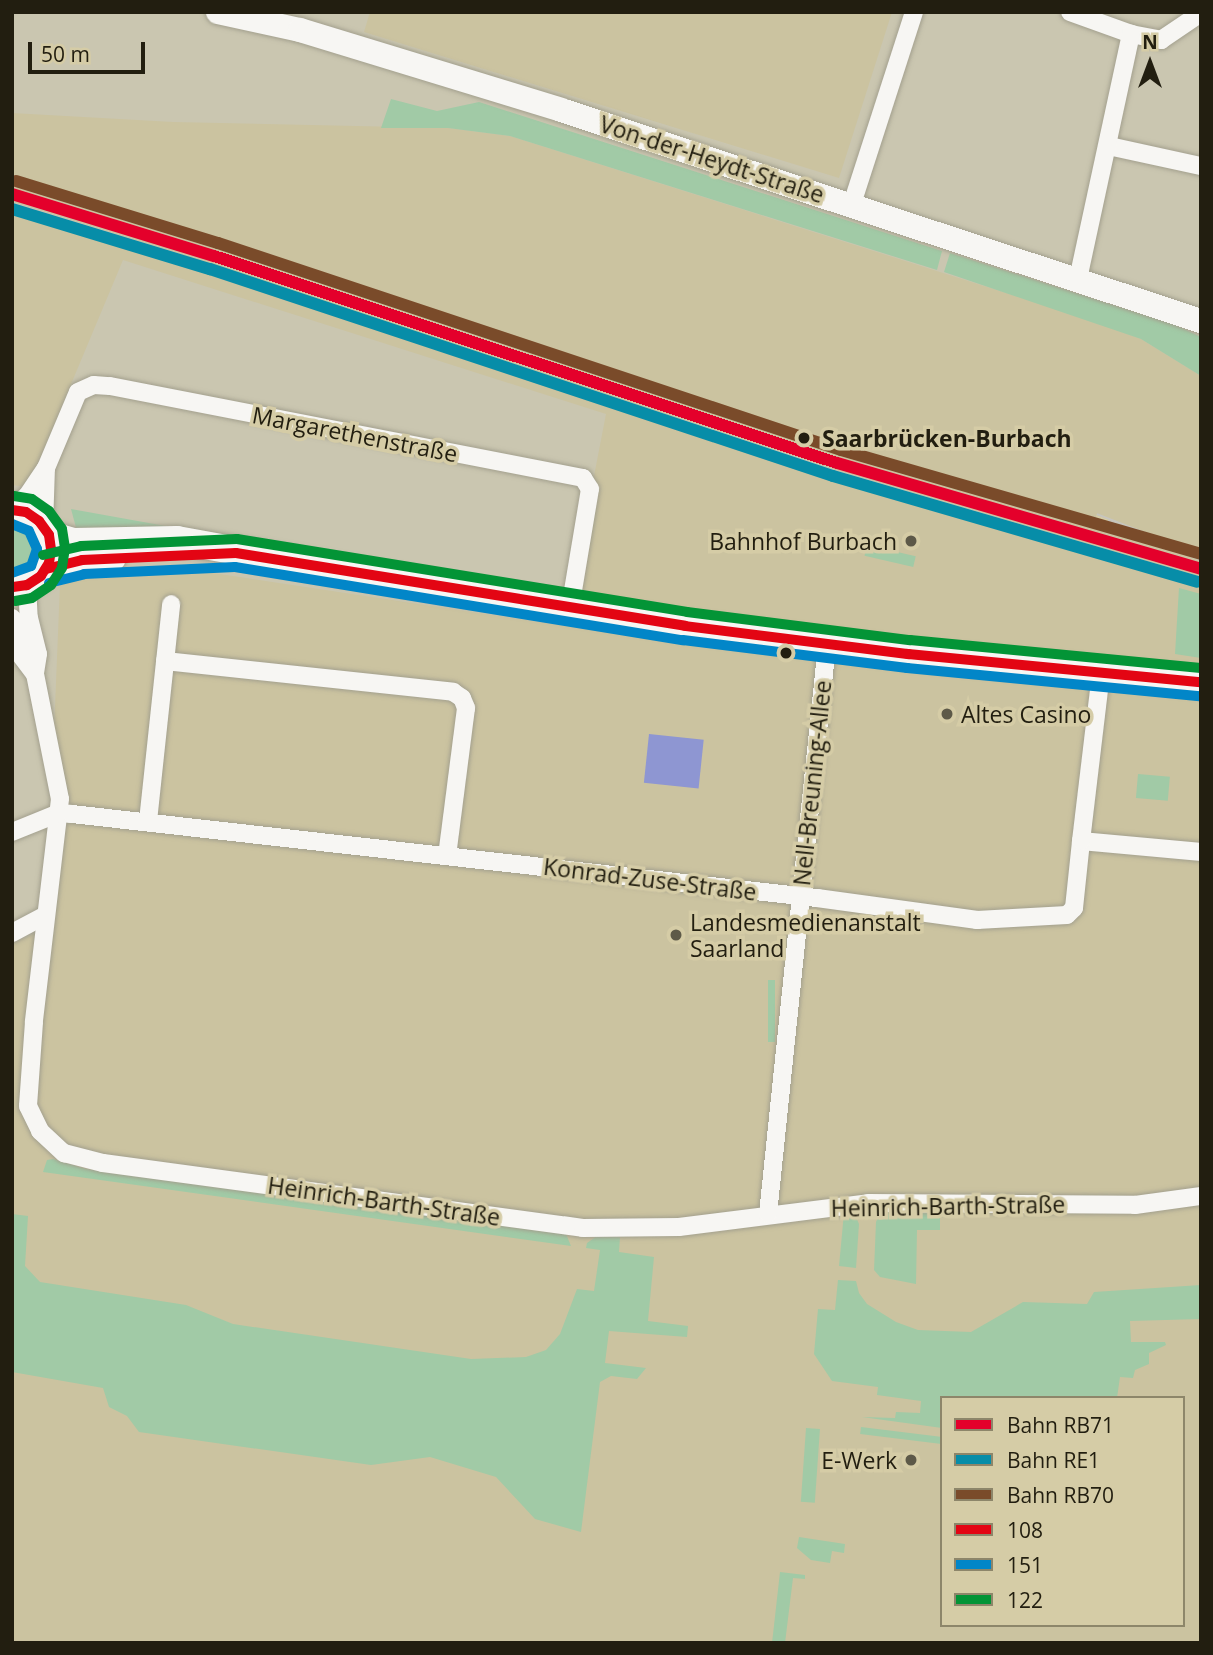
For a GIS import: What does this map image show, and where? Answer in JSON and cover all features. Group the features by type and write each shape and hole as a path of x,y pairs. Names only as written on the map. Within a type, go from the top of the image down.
{"main road":[{"name":"Von-der-Heydt-Straße","path":"218,12 257,16 457,78 852,204 1201,321"},
{"path":"12,509 33,516 47,531 75,542 177,540 236,553 570,608 827,645 1201,682"},
{"path":"28,580 51,556 47,531"},
{"path":"28,580 82,560 236,553"}],"street":[{"path":"852,204 914,12"},
{"path":"1070,12 1130,34 1161,40 1201,13"},
{"path":"1078,279 1109,146 1130,34"},
{"path":"1109,146 1201,166"},
{"name":"Margarethenstraße","path":"12,509 27,496 46,468 78,392 85,387 110,386 583,478 590,489 570,608"},
{"name":"Margarethenstraße","path":"46,468 47,531"},
{"name":"Heinrich-Barth-Straße","path":"28,580 29,618 38,654 35,674 51,743 59,813 20,1094 33,1121 52,1144 64,1153 103,1163 583,1228 680,1227 868,1203 1135,1205 1201,1196"},
{"path":"148,821 171,604"},
{"name":"Heinrich-Barth-Straße","path":"12,618 22,657 35,674"},
{"name":"Nell-Breuning-Allee","path":"768,1214 827,645"},
{"path":"165,661 453,692 462,698 466,708 447,856"},
{"name":"Konrad-Zuse-Straße","path":"59,813 800,896 977,920 1058,918 1067,915 1073,908 1101,673"},
{"path":"12,832 59,813"},
{"path":"1081,841 1201,852"},
{"path":"12,933 46,915"}],"shaded area":[{"path":"370,12 892,12 839,178 364,32"},
{"path":"12,113 173,122 448,128 510,136 1095,321 1141,339 1201,376 1201,1643 12,1643 12,944 46,928 60,584 103,570 200,571 565,626 606,414 123,260 28,487 12,485"}],"green space":[{"path":"391,99 437,111 479,102 942,251 937,270 510,136 448,128 381,128"},
{"path":"950,253 1175,325 1201,337 1201,376 1141,339 944,272"},
{"path":"71,509 171,527 78,535"},
{"path":"12,519 34,527 41,561 12,580"},
{"path":"867,545 916,556 913,567 865,556"},
{"path":"1179,588 1201,594 1201,658 1175,654"},
{"path":"1138,774 1170,777 1168,801 1136,798"},
{"path":"768,980 775,980 775,1042 768,1042"},
{"path":"53,1159 86,1169 566,1234 571,1246 43,1172 47,1160"},
{"path":"887,1211 940,1211 940,1230 917,1230 916,1284 880,1277 874,1270 876,1222 879,1215"},
{"path":"844,1213 856,1217 859,1224 856,1268 839,1266"},
{"path":"12,1214 28,1216 25,1266 40,1282 186,1305 233,1324 471,1359 526,1357 546,1350 560,1334 577,1289 594,1291 600,1250 586,1248 587,1243 597,1236 620,1237 619,1252 654,1257 648,1321 688,1326 687,1337 609,1331 605,1363 646,1368 637,1379 611,1376 600,1382 581,1532 535,1519 496,1477 430,1457 371,1465 139,1432 127,1416 109,1407 103,1388 12,1372"},
{"path":"838,1280 856,1281 859,1293 867,1304 896,1322 918,1330 971,1332 1023,1302 1087,1304 1094,1292 1201,1285 1201,1319 1130,1321 1131,1342 1165,1342 1166,1345 1149,1353 1149,1364 1135,1370 1133,1378 1120,1377 1117,1396 940,1396 940,1428 862,1417 895,1418 896,1412 920,1413 921,1401 877,1395 878,1387 832,1381 814,1354 818,1309 835,1310"},
{"path":"861,1427 940,1437 940,1444 860,1434"},
{"path":"806,1428 820,1429 815,1503 801,1502"},
{"path":"799,1537 845,1544 844,1553 832,1551 830,1563 811,1560 797,1548"},
{"path":"780,1572 805,1575 805,1579 793,1578 785,1643 772,1643"}],"water":[{"path":"649,734 704,740 699,788 644,783"}],"railway":[{"path":"12,205 177,256 832,472 1201,580"},
{"path":"1096,516 1201,557"}],"rail line":[{"name":"RB70","path":"16,181 218,243 841,450 1201,554"},
{"name":"RB71","path":"12,194 214,256 837,463 1201,569"},
{"name":"RE1","path":"12,209 210,269 833,476 1197,582"}],"transit line":[{"name":"122","path":"14,496 32,499 49,511 62,529 65,548 62,568 51,585 32,598 15,601"},
{"name":"108","path":"12,510 26,512 39,521 49,535 51,549 49,563 41,576 27,585 13,587"},
{"name":"151","path":"12,524 29,531 37,549 31,566 12,573"},
{"name":"122","path":"43,555 81,546 237,539 687,612 910,640 1201,668"},
{"name":"108","path":"46,569 82,560 236,553 685,626 908,654 1201,682"},
{"name":"151","path":"49,583 84,574 235,567 683,640 907,668 1200,696"}],"place":[{"name":"Saarbrücken-Burbach","path":"804,438"},
{"name":"Bahnhof Burbach","path":"911,541"},
{"name":"Altes Casino","path":"947,714"},
{"name":"Landesmedienanstalt Saarland","path":"676,935"},
{"name":"E-Werk","path":"911,1460"}]}
